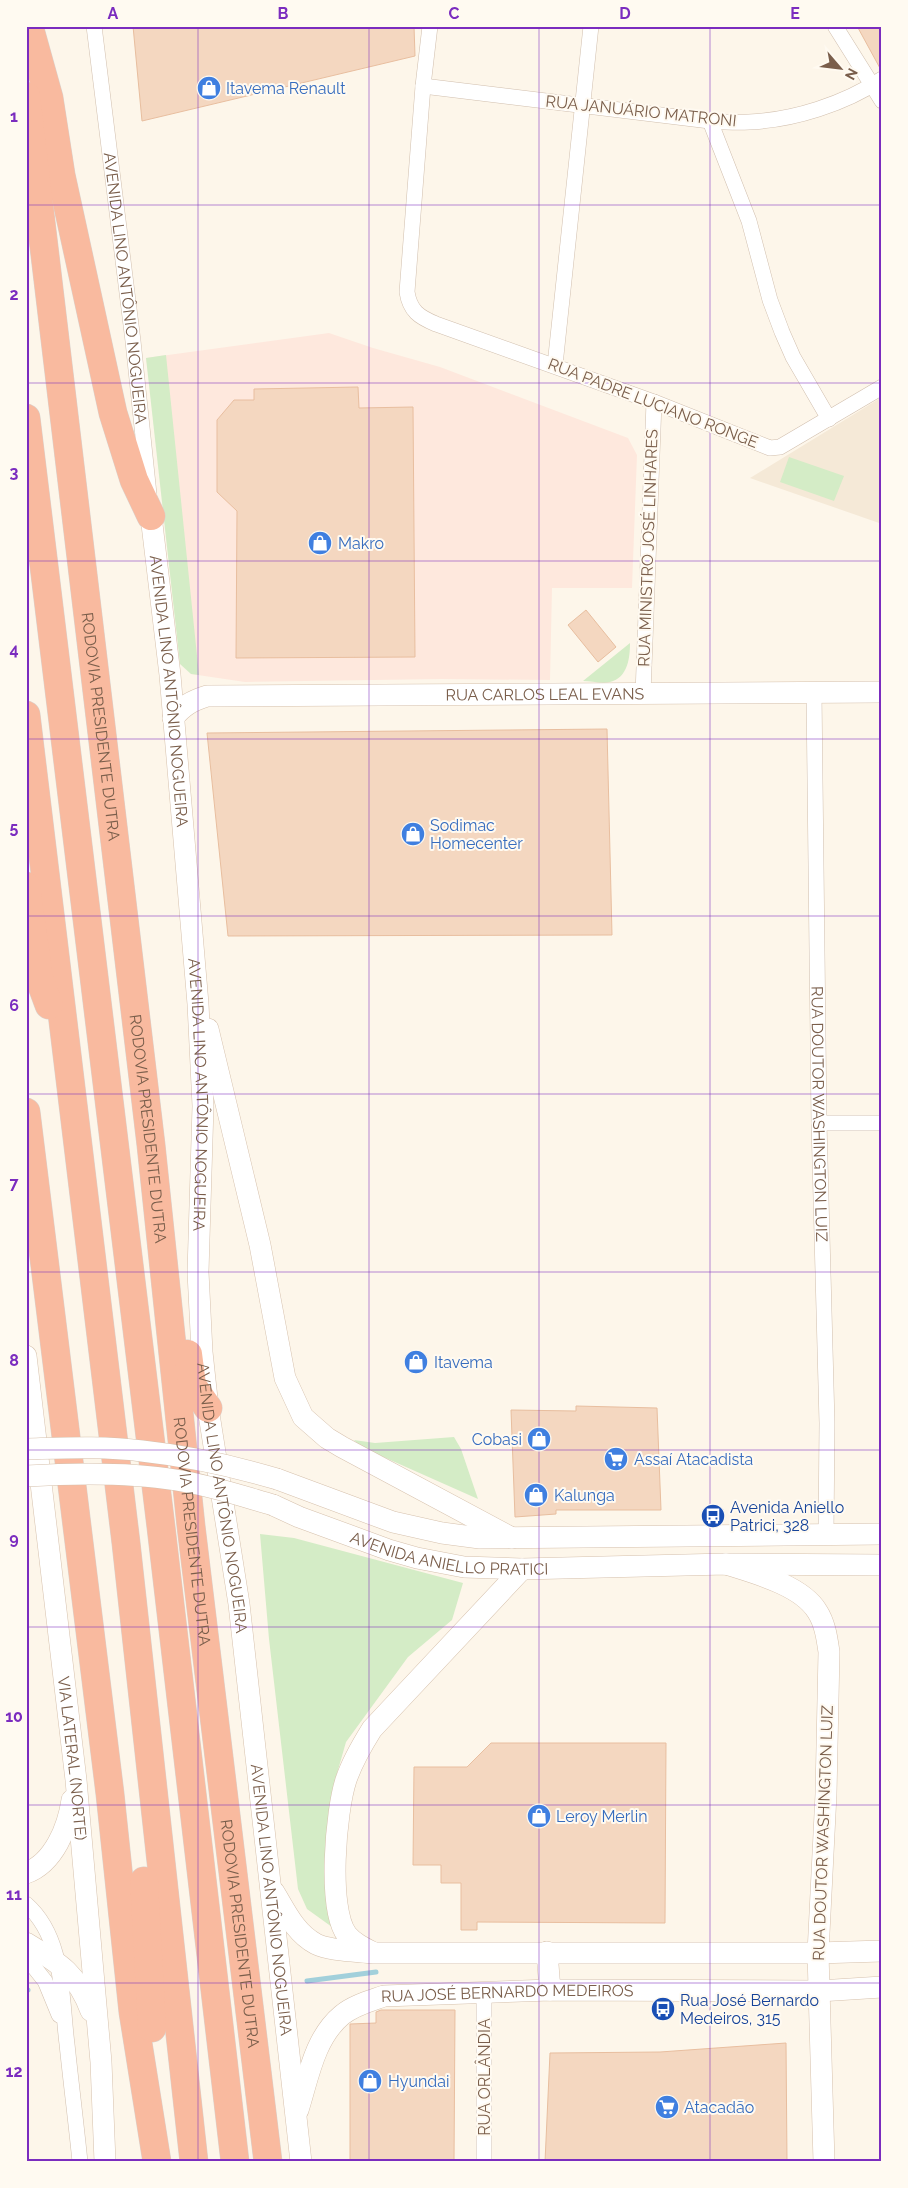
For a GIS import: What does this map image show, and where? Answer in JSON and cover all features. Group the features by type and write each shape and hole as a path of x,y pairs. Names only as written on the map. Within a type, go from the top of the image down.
{"highway":[{"path":"29,26 49,98 61,175 113,414 134,480 151,516"},
{"name":"RODOVIA PRESIDENTE DUTRA","path":"26,96 150,1144 191,1526 268,2162"},
{"name":"RODOVIA PRESIDENTE DUTRA","path":"26,418 161,1527 235,2162"},
{"path":"26,715 126,1543 194,2162"},
{"path":"26,886 39,978 67,1054"},
{"path":"26,1112 110,1794 133,2012 141,2162"},
{"path":"150,1144 167,1186 192,1385 208,1408"},
{"path":"126,1543 158,2162"},
{"path":"133,2012 158,2162"}],"main road":[{"name":"AVENIDA LINO ANTÔNIO NOGUEIRA","path":"151,516 170,675 198,1004 203,1106 198,1272 208,1408 239,1604 301,2162"},
{"name":"RUA CARLOS LEAL EVANS","path":"170,675 188,690 207,696 882,692"},
{"name":"RUA CARLOS LEAL EVANS","path":"173,718 182,707 207,696"},
{"path":"198,1004 208,1028 214,1050 257,1236 285,1378 303,1417 327,1438 342,1447 512,1538"},
{"name":"VIA LATERAL (NORTE)","path":"26,1356 76,1780 101,2062 105,2162"},
{"name":"AVENIDA ANIELLO PRATICI","path":"26,1449 104,1448 141,1451 239,1468 277,1479 393,1522 442,1534 480,1538 882,1534"},
{"name":"AVENIDA ANIELLO PRATICI","path":"26,1476 104,1473 177,1480 273,1505 308,1521 417,1558 464,1567 522,1569 726,1564 882,1565"},
{"name":"RUA DOUTOR WASHINGTON LUIZ","path":"726,1564 788,1587 807,1599 817,1610 826,1636 829,1652 826,1794 818,1953 824,2162"},
{"path":"374,1953 358,1945 346,1934 336,1903 337,1846 340,1809 345,1781 357,1754 372,1729 522,1569"},
{"path":"26,1873 31,1871 52,1852 68,1823 76,1780"},
{"path":"270,1884 292,1923 316,1944 344,1950 374,1953 818,1953 882,1951"},
{"path":"26,1943 58,1963 77,1981 92,2014 101,2062"},
{"path":"547,1952 550,1990"},
{"name":"RUA JOSÉ BERNARDO MEDEIROS","path":"296,2118 321,2041 331,2026 342,2015 361,2004 384,1996 550,1990 819,1991 882,1988"}],"street":[{"name":"AVENIDA LINO ANTÔNIO NOGUEIRA","path":"94,26 132,331 151,516"},
{"path":"423,86 430,26"},
{"path":"555,365 590,26"},
{"path":"835,26 877,82 882,101"},
{"name":"RUA JANUÁRIO MATRONI","path":"423,86 710,121 749,122 790,117 835,102 877,82"},
{"name":"RUA PADRE LUCIANO RONGE","path":"423,86 408,292 409,303 416,314 436,324 555,365 770,448 780,447 882,387"},
{"path":"710,121 749,221 770,300 782,332 793,357 829,419"},
{"name":"RUA MINISTRO JOSÉ LINHARES","path":"643,694 654,402"},
{"name":"RUA DOUTOR WASHINGTON LUIZ","path":"814,693 819,1123 827,1423 826,1535"},
{"path":"819,1123 882,1123"},
{"path":"26,1904 46,1930 58,1963 64,2002 66,2040 80,2162"},
{"path":"26,1957 45,1981 54,2001 66,2040"},
{"name":"RUA ORLÂNDIA","path":"484,1992 484,2162"}],"shaded area":[{"path":"329,333 440,367 628,438 637,455 632,588 552,588 550,680 441,679 245,682 191,674 146,358"},
{"path":"882,397 882,524 750,478"}],"green space":[{"path":"166,355 199,675 191,674 180,664 146,358"},
{"path":"789,457 844,476 834,501 780,482"},
{"path":"630,643 627,666 621,676 607,683 583,681"},
{"path":"454,1437 461,1449 478,1499 361,1447 354,1440 375,1443"},
{"path":"260,1534 294,1538 463,1583 452,1620 408,1657 346,1742 334,1784 332,1927 307,1909 298,1889 269,1639"}],"building":[{"name":"Itavema Renault","path":"133,26 414,26 415,56 142,121"},
{"path":"857,26 882,26 882,70 881,70"},
{"path":"358,387 359,408 413,407 415,657 236,658 237,511 217,492 217,420 234,400 254,400 254,389"},
{"path":"586,610 616,647 598,662 568,625"},
{"name":"Sodimac Homecenter","path":"607,729 612,935 228,936 207,733"},
{"path":"576,1406 657,1408 661,1510 556,1510 556,1514 515,1517 511,1410 576,1411"},
{"name":"Leroy Merlin","path":"491,1743 666,1743 665,1923 477,1922 477,1930 461,1930 461,1883 441,1883 441,1865 413,1865 414,1767 467,1767"},
{"path":"381,2010 455,2010 454,2162 350,2162 350,2024 376,2023 376,2012"},
{"name":"Atacadão","path":"786,2043 787,2162 545,2162 550,2053 660,2052"}],"waterway":[{"path":"307,1981 376,1972"}],"place":[{"name":"Itavema Renault","path":"209,88"},
{"name":"Makro","path":"320,543"},
{"name":"Sodimac Homecenter","path":"413,834"},
{"name":"Itavema","path":"416,1362"},
{"name":"Cobasi","path":"539,1439"},
{"name":"Assaí Atacadista","path":"616,1459"},
{"name":"Kalunga","path":"536,1495"},
{"name":"Avenida Aniello Patrici, 328","path":"713,1516"},
{"name":"Leroy Merlin","path":"539,1816"},
{"name":"Rua José Bernardo Medeiros, 315","path":"663,2009"},
{"name":"Hyundai","path":"370,2081"},
{"name":"Atacadão","path":"667,2107"}]}
